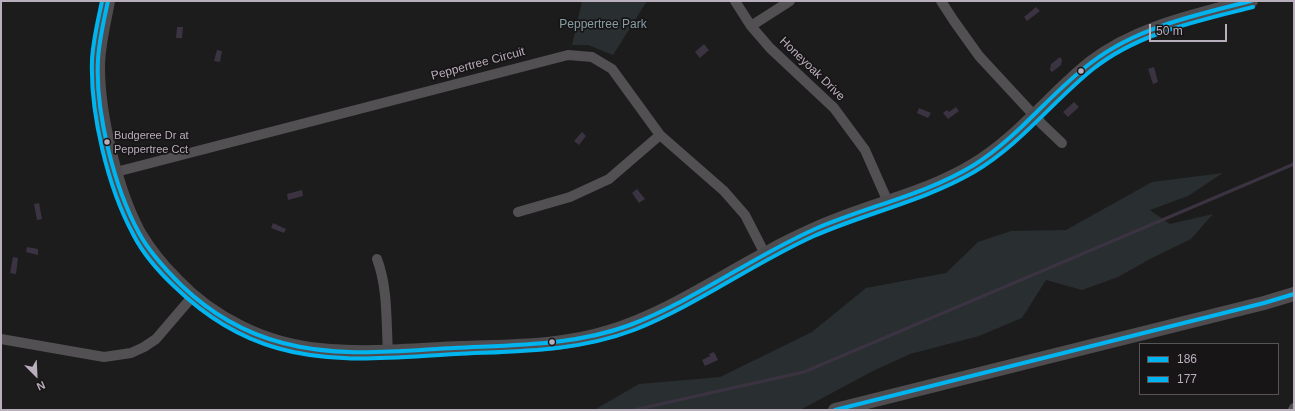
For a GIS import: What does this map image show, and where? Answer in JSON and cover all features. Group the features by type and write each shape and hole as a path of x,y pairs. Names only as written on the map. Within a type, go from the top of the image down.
{"street":[{"path":"108,1 98,67 103,119 116,172 129,212 139,233 152,252 192,297 220,317 252,333 284,344 319,350 388,352 548,344 610,332 651,316 700,292 765,254 827,224 926,189 951,178 976,164 995,151 1074,77 1117,45 1160,26 1251,1"},
{"name":"Honeyoak Drive","path":"735,1 751,26 770,48 834,108 865,150 888,202"},
{"path":"751,26 790,1"},
{"path":"941,1 979,56 1062,143"},
{"name":"Peppertree Circuit","path":"116,172 568,55 592,57 612,69 660,135 724,191 745,215 765,254"},
{"path":"518,212 570,197 609,179 660,135"},
{"path":"377,259 382,271 384,286 388,352"},
{"path":"835,410 1264,303 1294,294"},
{"path":"1,339 104,357 131,353 156,339 192,297"}],"green space":[{"name":"Peppertree Park","path":"582,1 647,1 613,55 588,45 572,45"},
{"path":"1223,173 1188,196 1150,210 1170,224 1213,214 1191,239 1118,277 1082,290 1046,280 1022,318 979,336 910,354 873,371 800,410 594,410 639,384 720,377 812,332 866,288 946,273 978,242 1011,231 1066,230 1152,182"}],"shaded area":[{"path":"1036,7 1040,11 1027,21 1024,17"},
{"path":"177,27 183,27 182,38 176,38"},
{"path":"704,44 709,50 700,58 695,52"},
{"path":"217,50 222,51 220,62 214,61"},
{"path":"1060,57 1062,60 1061,65 1052,72 1050,70 1051,64"},
{"path":"1154,67 1158,82 1153,84 1148,69"},
{"path":"1074,102 1079,107 1068,117 1063,112"},
{"path":"956,107 959,111 948,119 943,113 947,110 949,112"},
{"path":"919,108 931,113 928,118 917,113"},
{"path":"582,132 586,136 579,145 574,141"},
{"path":"637,189 645,199 639,203 632,193"},
{"path":"302,190 303,196 288,200 287,194"},
{"path":"39,203 42,219 37,220 34,204"},
{"path":"273,223 286,229 284,233 271,228"},
{"path":"27,247 38,249 38,255 26,252"},
{"path":"13,257 18,258 16,274 10,273"},
{"path":"714,352 718,360 705,366 702,360"}],"waterway":[{"path":"634,410 804,372 1294,164"}],"transit line":[{"name":"177","path":"102,1 92,60 94,103 102,150 124,215 146,256 157,269 186,297 210,316 235,331 249,338 277,348 321,357 344,358 389,358 546,349 590,343 634,330 680,309 791,247 814,236 915,199 974,172 1006,149 1093,69 1129,46 1149,37 1190,23 1253,7"},
{"name":"186","path":"108,1 98,60 98,80 103,125 114,171 122,194 139,233 152,254 192,295 215,313 241,327 269,339 304,348 347,352 390,352 565,341 609,332 630,325 654,315 769,252 815,229 936,184 974,165 1006,141 1077,74 1110,50 1129,40 1148,31 1189,17 1251,1"},
{"name":"186","path":"835,410 1264,303 1294,294"}],"place":[{"name":"Budgeree Dr at Peppertree Cct","path":"107,142"}]}
